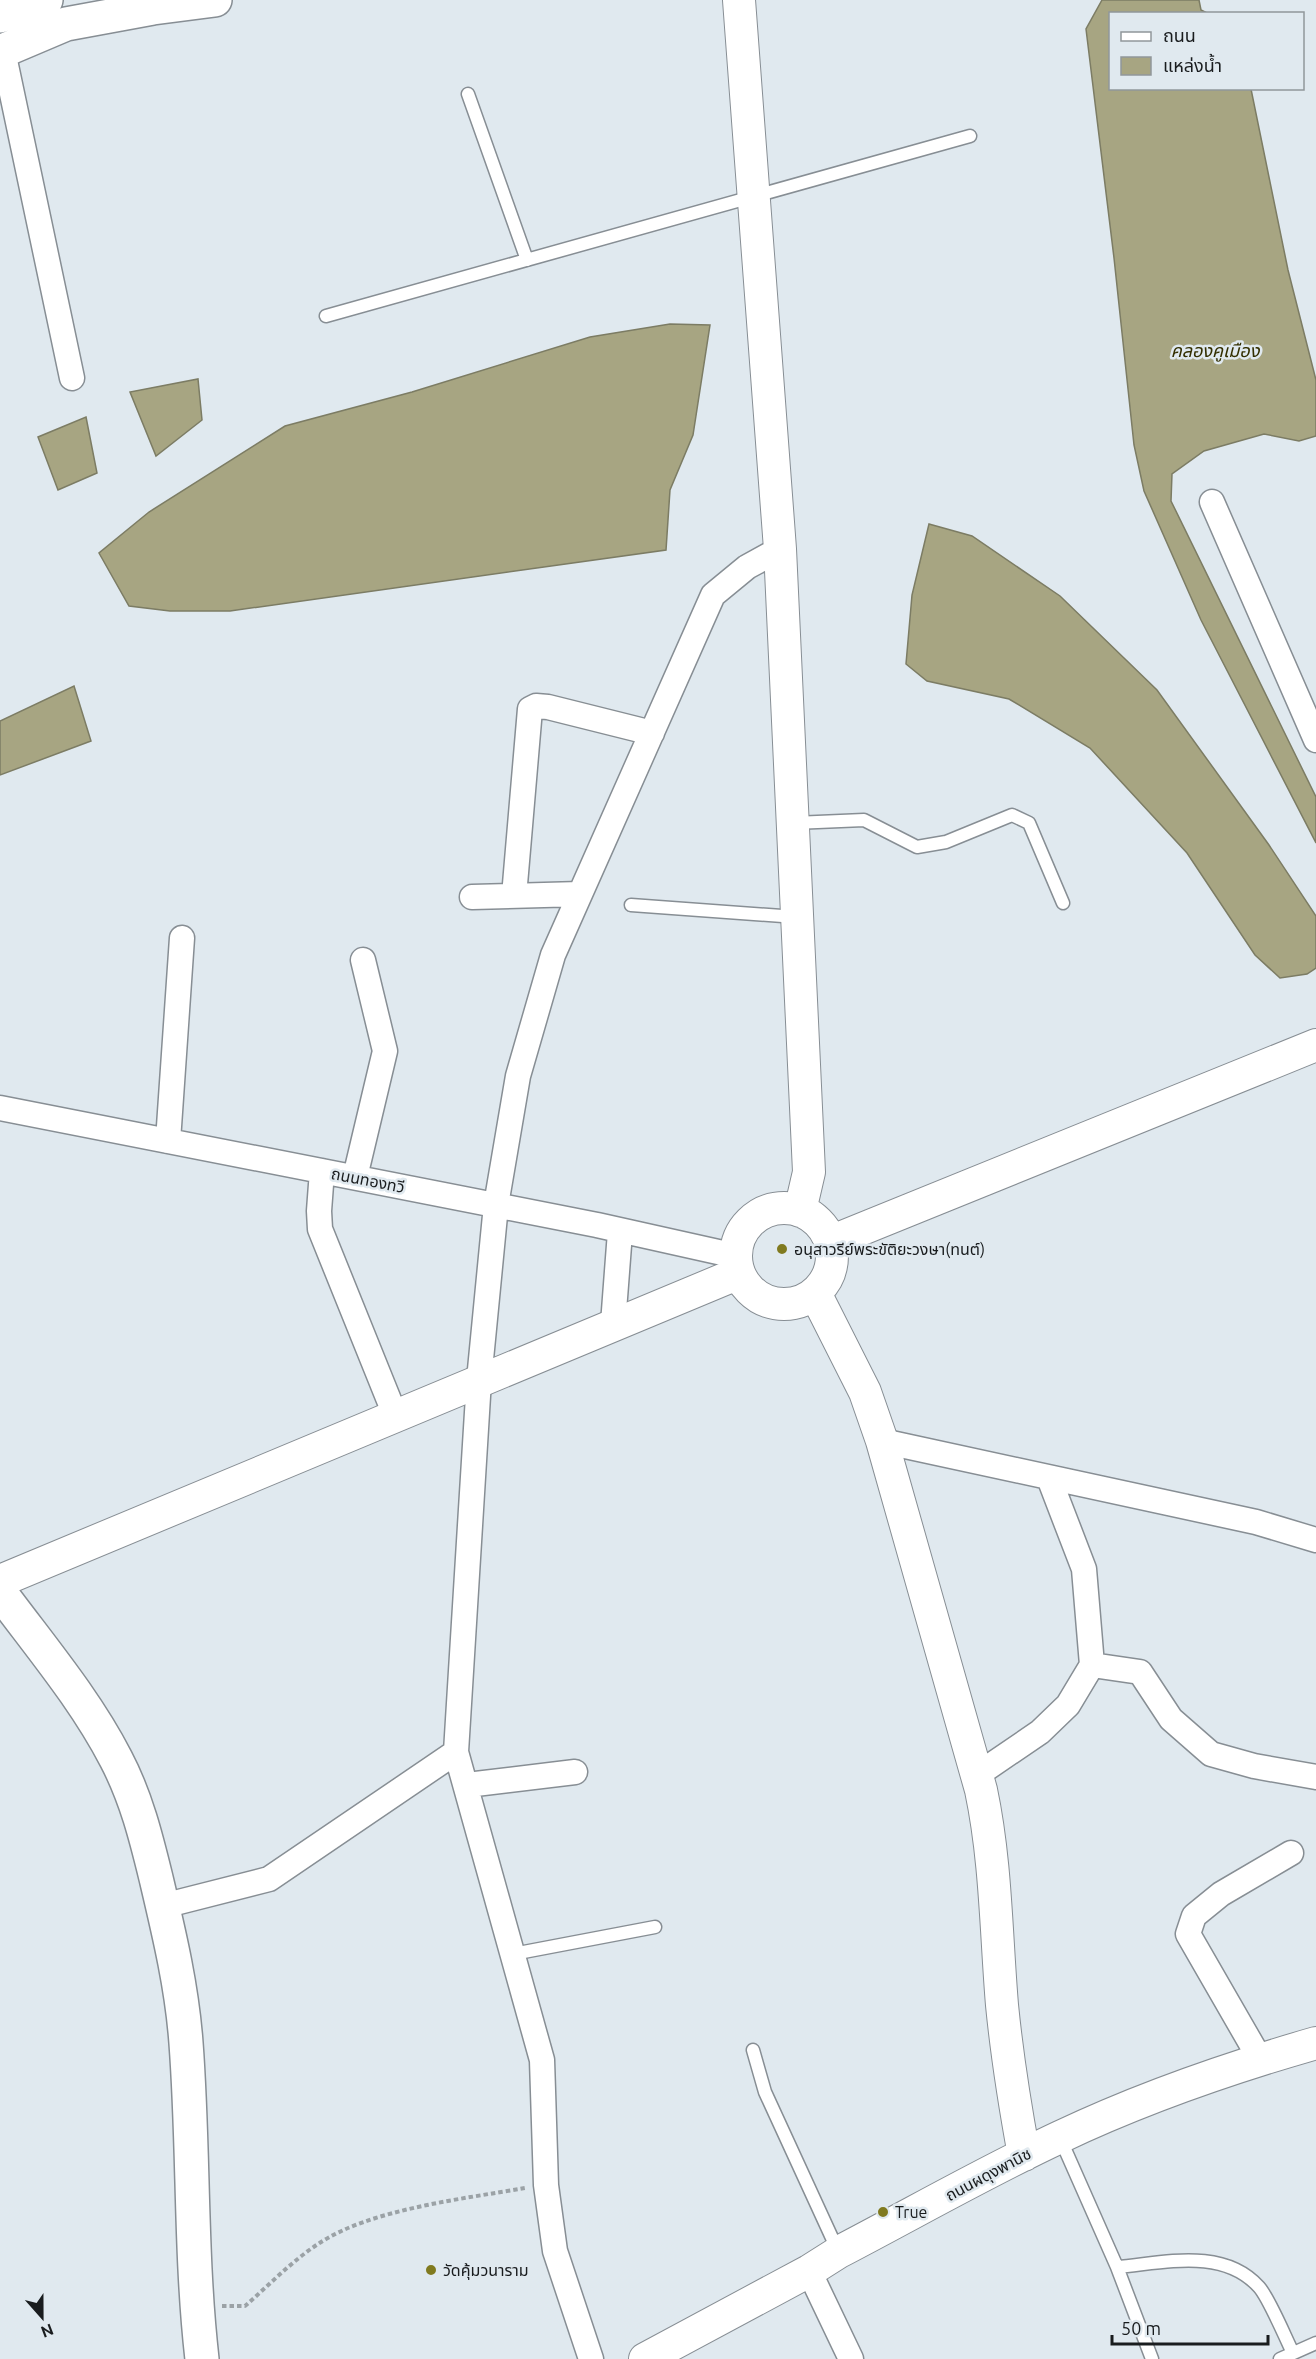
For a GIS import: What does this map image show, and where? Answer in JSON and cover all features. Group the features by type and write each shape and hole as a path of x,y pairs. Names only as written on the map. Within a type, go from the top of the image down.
{"main road":[{"path":"0,16 46,0"},
{"path":"1,51 66,24 153,8 215,0"},
{"path":"0,1592 92,1718 116,1758 133,1795 148,1841 179,1979 186,2041 193,2172 196,2306 202,2359"}],"street":[{"path":"739,0 780,549 809,1172 800,1211"},
{"path":"1,51 72,378"},
{"path":"1212,502 1316,740"},
{"path":"591,2359 555,2251 546,2185 542,2060 456,1752 480,1380 496,1205 518,1076 554,955 580,894 713,595 747,567 780,549"},
{"path":"514,896 530,709 536,706 548,707 652,732"},
{"path":"472,897 580,894"},
{"path":"168,1141 182,938"},
{"path":"355,1177 385,1051 363,960"},
{"path":"830,1242 1316,1045"},
{"name":"ถนนทองทวี","path":"0,1108 597,1225 737,1265"},
{"path":"322,1171 319,1211 321,1229 395,1414"},
{"path":"783,1208 800,1211 822,1227 830,1242 832,1258 829,1275 815,1293 795,1303 778,1304 757,1296 745,1285 737,1265 738,1243 745,1228 758,1216 783,1208"},
{"path":"613,1324 620,1232"},
{"path":"0,1581 613,1324 737,1265"},
{"path":"815,1293 865,1392 882,1441 977,1775 989,1830 1002,2005 1012,2092 1024,2156"},
{"path":"882,1441 1256,1522 1316,1540"},
{"path":"977,1775 1040,1732 1068,1705 1092,1665 1084,1569 1050,1478"},
{"path":"1092,1665 1140,1672 1171,1719 1211,1754 1254,1766 1316,1777"},
{"path":"163,1906 269,1879 456,1752"},
{"path":"466,1785 575,1772"},
{"path":"1260,2059 1188,1934 1194,1916 1221,1894 1291,1852"},
{"name":"ถนนผดุงพานิช","path":"645,2359 809,2271 839,2252 1060,2137 1161,2094 1260,2059 1316,2043"},
{"path":"809,2271 851,2359"}],"lane":[{"path":"468,94 527,260"},
{"path":"326,315 970,136"},
{"path":"792,823 864,820 916,847 946,842 1012,815 1029,823 1063,903"},
{"path":"632,905 797,917"},
{"path":"513,1954 655,1927"},
{"path":"753,2050 765,2092 839,2252"},
{"path":"1060,2137 1117,2267 1152,2359"},
{"path":"1117,2267 1209,2260 1234,2267 1259,2287 1293,2353"},
{"path":"1280,2359 1316,2343"}],"path":[{"path":"196,2306 244,2306 317,2244 352,2225 437,2203 546,2185"}],"water":[{"name":"คลองคูเมือง","path":"1102,0 1199,0 1201,10 1205,12 1109,12 1109,90 1251,90 1288,270 1316,380 1316,436 1299,441 1264,434 1204,451 1172,474 1171,501 1316,797 1316,843 1201,620 1144,491 1134,445 1086,29"},
{"path":"670,324 710,325 693,435 670,490 666,550 230,611 170,611 129,606 99,553 149,512 285,426 412,392 590,337"},
{"path":"198,379 202,420 156,456 130,392"},
{"path":"86,417 97,473 58,490 38,437"},
{"path":"929,524 972,536 1060,596 1157,690 1269,845 1316,916 1316,968 1307,974 1280,978 1255,955 1187,853 1090,748 1009,699 927,681 906,664 912,595"},
{"path":"74,686 91,741 0,775 0,721"}],"place":[{"name":"อนุสาวรีย์พระขัติยะวงษา(ทนต์)","path":"782,1249"},
{"name":"True","path":"883,2212"},
{"name":"วัดคุ้มวนาราม","path":"431,2270"}]}
